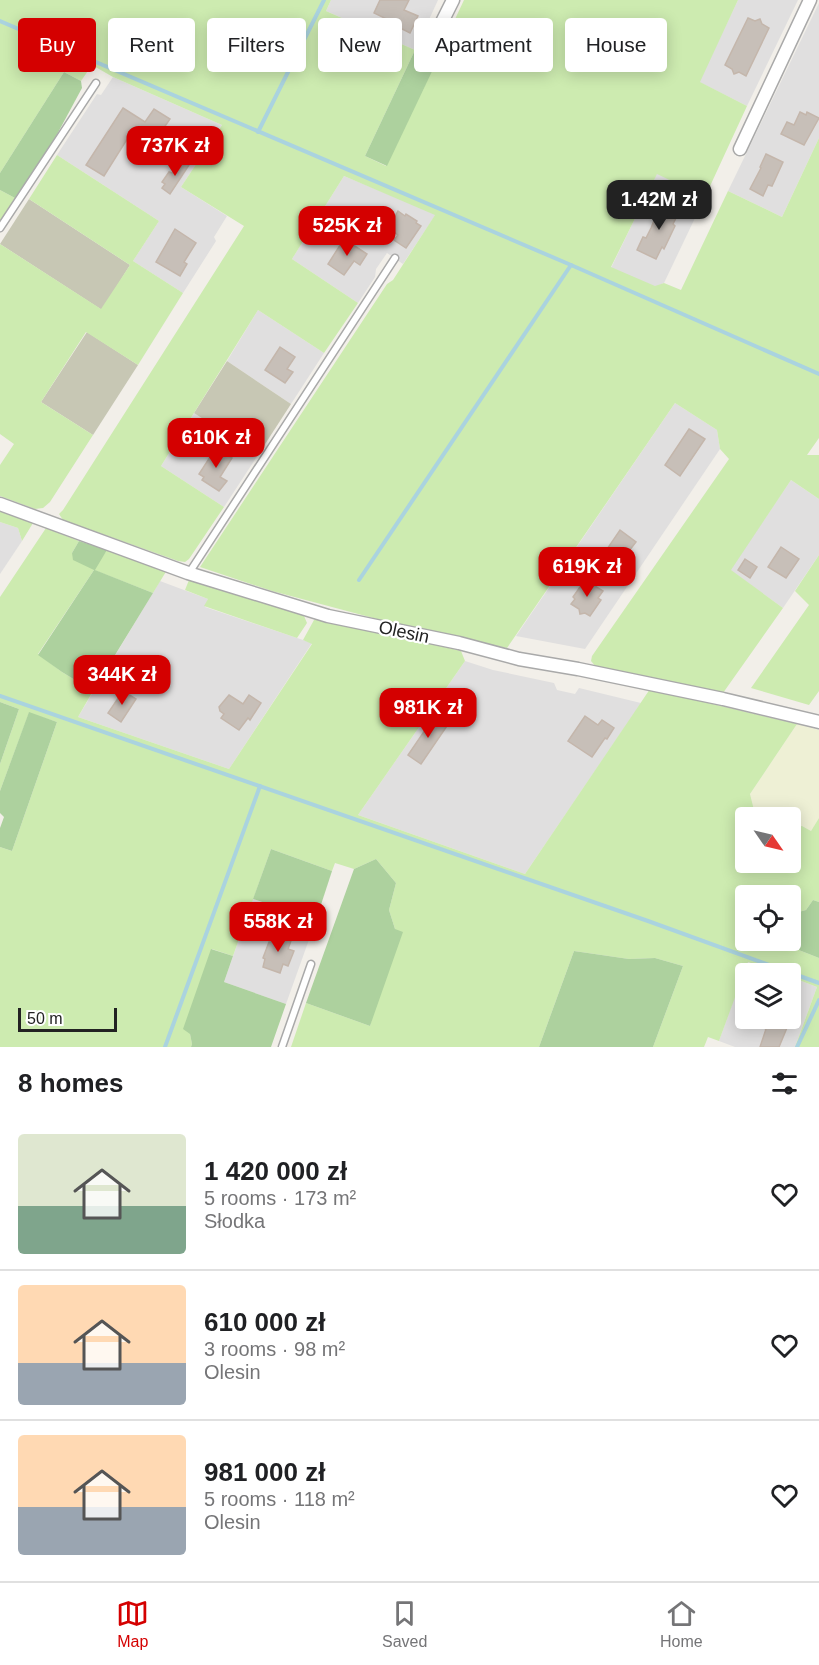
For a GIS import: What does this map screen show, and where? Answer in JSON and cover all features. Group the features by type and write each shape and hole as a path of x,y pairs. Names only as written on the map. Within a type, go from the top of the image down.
{"street":[{"path":"444,18 453,0"},
{"path":"740,149 810,0"},
{"name":"Olesin","path":"0,504 188,573 328,616 459,643 519,659 723,699 819,722"}],"lane":[{"path":"0,228 96,83"},
{"path":"188,573 395,258"},
{"path":"282,1047 311,964"}],"shaded area":[{"path":"331,0 438,0 430,18 414,18 414,50 402,44 402,18 342,18 326,11"},
{"path":"738,0 798,0 747,106 699,82"},
{"path":"819,3 819,138 782,217 728,191"},
{"path":"113,77 222,125 181,187 227,216 214,237 216,241 183,293 133,261 159,221 57,155 97,94 101,95"},
{"path":"657,173 705,197 664,283 655,287 611,268"},
{"path":"344,176 436,214 403,264 387,253 358,303 292,259"},
{"path":"29,199 130,265 102,310 0,244"},
{"path":"258,310 324,353 291,404 227,361"},
{"path":"87,332 138,365 93,435 41,402"},
{"path":"227,361 291,404 258,455 194,413"},
{"path":"675,403 717,430 720,449 585,649 516,636"},
{"path":"194,413 258,455 224,507 161,466"},
{"path":"791,480 819,499 819,555 783,608 730,570"},
{"path":"0,522 18,528 22,541 0,574"},
{"path":"160,581 208,599 205,607 312,643 229,769 78,717"},
{"path":"465,661 493,670 554,683 557,690 575,694 579,688 641,703 525,874 358,815"},
{"path":"797,724 819,730 819,818 811,831 801,826 801,807 753,807 750,794"},
{"path":"253,899 316,920 286,1004 224,982"},
{"path":"801,981 817,987 795,1047 735,1047 719,1041 735,996 735,1029 801,1029"}],"green space":[{"path":"0,0 331,0 326,11 342,18 318,18 318,72 402,72 402,44 414,50 365,156 386,166 430,72 553,72 553,18 456,18 464,0 738,0 700,82 747,106 705,197 657,174 611,267 655,286 664,283 681,290 728,191 782,217 819,138 819,438 807,455 819,455 819,499 791,480 731,570 783,608 723,693 597,668 591,661 592,656 729,459 720,449 717,430 675,403 507,648 392,623 272,591 200,567 435,215 344,176 292,259 358,303 324,353 258,310 161,466 224,507 189,559 185,562 178,561 63,520 59,514 244,226 181,187 222,125 96,67 96,18 18,18 18,72 64,72 0,173"},
{"path":"414,52 414,72 432,72 387,166 365,156"},
{"path":"64,72 87,72 81,81"},
{"path":"64,72 81,81 82,88 54,140 15,198 0,190 0,173"},
{"path":"57,155 159,221 133,261 183,293 138,365 86,332 41,402 93,435 50,502 43,508 35,509 0,496 0,465 14,444 0,434 0,244 101,309 130,265 29,199"},
{"path":"0,190 15,198 0,221"},
{"path":"0,510 33,523 22,541 18,528 0,522"},
{"path":"46,528 79,541 72,553 94,569 107,550 167,570 153,593 94,570 38,654 93,691 78,717 229,769 312,644 303,640 314,620 321,617 461,651 465,661 358,815 525,874 650,689 797,724 750,794 753,807 735,807 735,873 801,873 801,826 811,831 819,818 819,902 813,900 806,910 801,911 801,885 735,885 735,951 801,951 819,958 819,1047 795,1047 817,987 801,981 801,963 735,963 735,997 719,1041 708,1037 704,1047 653,1047 683,966 655,958 629,959 574,951 539,1047 291,1047 306,1003 370,1026 395,929 389,910 396,883 376,859 354,869 335,863 332,871 271,849 233,956 212,949 190,1034 191,1047 0,1047 0,847 12,851 57,722 29,713 0,791 0,764 19,709 0,702 0,597"},
{"path":"79,541 107,550 95,570 153,593 93,691 38,655 94,570 73,560 72,553"},
{"path":"819,555 819,691 809,705 751,688 809,605 795,591"},
{"path":"189,580 300,613 307,623 297,638 204,606 208,599 185,590"},
{"path":"0,702 19,709 0,764"},
{"path":"29,712 57,722 12,851 0,847 0,828 4,817 0,813 0,791"},
{"path":"271,849 332,871 316,920 253,899"},
{"path":"376,859 396,883 389,910 395,929 403,932 370,1026 306,1003 354,869"},
{"path":"813,900 819,902 819,958 801,951 801,911 806,910"},
{"path":"211,949 233,956 224,982 286,1004 271,1047 191,1047 190,1034 183,1029"},
{"path":"574,951 629,959 655,958 683,966 653,1047 539,1047"}],"building":[{"path":"380,0 409,0 404,10 418,16 414,18 410,33 402,29 402,18 384,18 374,13"},
{"path":"748,18 755,21 760,19 762,24 769,28 746,76 739,72 734,74 732,69 725,65"},
{"path":"123,108 145,122 154,109 170,119 154,142 134,128 104,176 86,165"},
{"path":"800,112 806,115 807,112 819,118 804,145 781,134 787,122 794,125"},
{"path":"766,154 783,162 772,186 768,185 763,196 750,189"},
{"path":"181,160 189,165 170,194 162,188 165,184 162,182"},
{"path":"659,203 679,212 664,249 662,247 656,259 637,250 643,237 646,238 651,228"},
{"path":"398,211 417,221 416,223 421,226 406,248 394,240 398,235 388,228"},
{"path":"175,229 196,243 184,262 187,264 180,276 156,262"},
{"path":"344,239 367,254 360,265 354,261 344,275 328,264"},
{"path":"280,347 295,357 287,369 293,372 285,383 265,370"},
{"path":"689,429 705,439 680,476 665,465"},
{"path":"216,448 232,458 220,477 227,481 219,491 202,480 204,477 199,474"},
{"path":"620,530 636,542 629,551 627,556 631,559 624,569 620,567 615,570 615,564 603,555"},
{"path":"781,547 799,559 786,578 768,567"},
{"path":"745,559 757,567 750,578 738,570"},
{"path":"585,580 603,591 598,598 601,600 590,616 585,613 580,614 579,609 571,604"},
{"path":"122,658 135,667 127,679 114,670"},
{"path":"123,691 136,699 121,722 108,713"},
{"path":"229,695 243,704 249,695 261,703 250,720 248,718 239,730 221,718 224,714 219,707"},
{"path":"436,714 449,723 421,764 408,755"},
{"path":"585,716 598,725 602,720 614,728 592,757 568,741"},
{"path":"275,932 292,938 288,949 294,951 288,966 283,964 280,973 263,967 265,959 263,958"},
{"path":"766,1029 786,1029 779,1047 760,1047"}],"waterway":[{"path":"258,132 324,0"},
{"path":"0,21 571,265 819,374"},
{"path":"359,580 571,265"},
{"path":"0,696 648,921 819,983"},
{"path":"165,1047 260,786"},
{"path":"797,1047 819,1000"}]}
